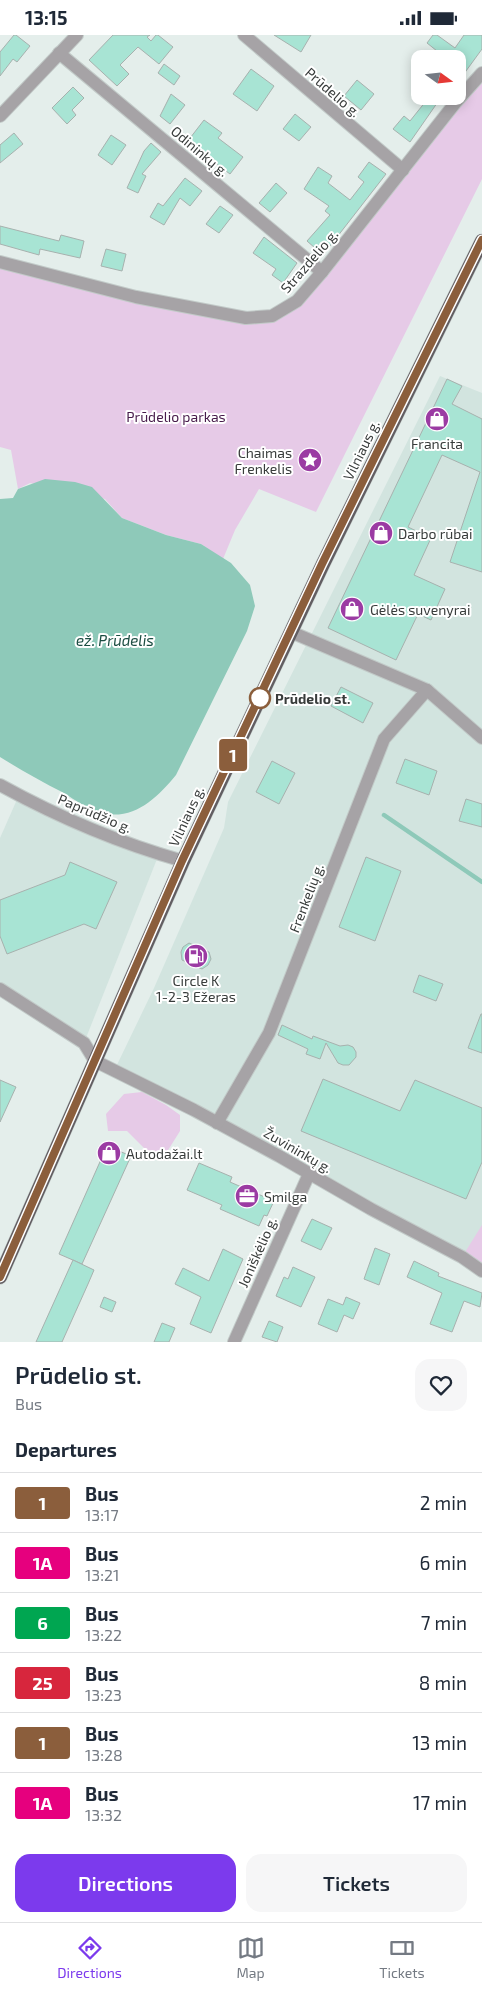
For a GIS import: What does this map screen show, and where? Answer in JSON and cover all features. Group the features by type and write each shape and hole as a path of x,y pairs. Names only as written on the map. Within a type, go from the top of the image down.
{"highway":[{"name":"Vilniaus g.","path":"0,1277 182,861 322,564 482,241"}],"street":[{"path":"0,116 77,35"},
{"name":"Prūdelio g.","path":"244,35 403,170"},
{"name":"Odininkų g.","path":"59,53 322,272"},
{"name":"Strazdelio g.","path":"0,262 136,297 246,318 272,317 297,301 322,272 482,73"},
{"path":"291,632 427,690 482,738"},
{"name":"Frenkelių g.","path":"217,1123 269,1033 384,739 427,690"},
{"name":"Paprūdžio g.","path":"0,785 82,825 135,846 182,861"},
{"path":"0,989 84,1043 95,1061"},
{"name":"Žuvininkų g.","path":"95,1061 217,1123 371,1209 443,1246 482,1271"},
{"name":"Joniškėlio g.","path":"234,1342 309,1174"}],"shaded area":[{"path":"440,376 482,393 482,1271 114,1071 154,988 224,828 228,802"},
{"path":"19,795 159,854 84,1043 0,989 0,838"}],"green space":[{"name":"Prūdelio parkas","path":"482,73 482,179 316,512 259,489 235,530 223,559 201,544 166,535 122,518 105,499 30,483 18,489 11,450 0,447 0,262 246,318 297,301 456,105 466,105 466,93"},
{"path":"142,1092 180,1115 180,1131 165,1155 152,1156 127,1131 108,1131 106,1114 124,1094"},
{"path":"482,1225 482,1271 462,1257"}],"water":[{"name":"ež. Prūdelis","path":"45,479 75,482 92,487 122,518 166,535 201,544 231,563 250,585 255,606 247,631 176,775 161,792 144,806 124,814 113,815 92,810 0,757 0,499 13,498 18,489"}],"building":[{"path":"14,35 30,46 17,62 13,59 0,76 0,52"},
{"path":"113,35 150,35 147,37 151,41 158,35 173,47 159,64 138,47 120,65 129,74 117,86 89,60"},
{"path":"274,35 311,35 301,52"},
{"path":"433,35 437,35 455,48 464,35 482,35 482,49 466,71 466,50 436,50 427,43"},
{"path":"164,64 180,76 174,85 158,73"},
{"path":"251,69 274,86 257,111 233,94"},
{"path":"357,80 374,94 361,110 344,96"},
{"path":"73,87 84,98 72,110 76,115 67,124 52,108"},
{"path":"171,94 185,105 170,124 160,116"},
{"path":"423,105 436,105 410,142 393,129 404,116 410,121"},
{"path":"295,114 311,127 299,141 283,129"},
{"path":"204,120 222,133 218,138 243,157 230,174 187,142"},
{"path":"14,133 23,144 0,163 0,145"},
{"path":"111,135 126,145 112,165 98,155"},
{"path":"151,143 161,152 142,174 146,176 138,193 127,188 144,151"},
{"path":"369,162 386,174 323,255 307,241 330,215 325,211 329,206 304,189 318,167 332,176 328,183 350,200 364,182 358,177"},
{"path":"185,178 202,191 190,206 180,198 164,225 150,217 158,203 163,206"},
{"path":"276,183 287,193 270,212 259,203"},
{"path":"220,206 233,215 219,233 206,224"},
{"path":"0,226 59,241 61,235 84,241 80,258 40,249 39,255 0,244"},
{"path":"264,237 297,263 283,283 272,275 276,269 253,253"},
{"path":"106,249 126,254 122,271 101,266"},
{"path":"447,379 462,386 452,404 482,419 482,572 450,562 480,472 442,455 408,527 431,538 414,575 445,589 431,620 418,614 396,660 328,628"},
{"path":"341,687 373,703 363,723 331,706"},
{"path":"405,759 437,771 429,795 396,783"},
{"path":"272,761 295,773 279,804 256,792"},
{"path":"466,799 482,804 482,827 459,821"},
{"path":"366,857 401,871 375,941 339,927"},
{"path":"70,862 117,882 96,929 84,924 7,954 0,936 0,900 65,875"},
{"path":"189,943 209,952 211,959 208,965 202,969 182,960 181,952 183,947"},
{"path":"419,975 443,984 436,1001 413,992"},
{"path":"482,1014 482,1053 468,1048"},
{"path":"282,1025 312,1039 313,1036 340,1046 348,1045 353,1047 356,1057 349,1065 338,1063 326,1043 320,1059 306,1054 308,1049 278,1035"},
{"path":"323,1079 400,1111 415,1080 482,1108 482,1162 466,1199 301,1131"},
{"path":"0,1080 16,1087 0,1122"},
{"path":"107,1146 131,1156 82,1264 59,1254"},
{"path":"199,1163 232,1177 230,1182 274,1201 267,1216 264,1215 259,1226 220,1209 222,1205 187,1190"},
{"path":"312,1219 332,1228 321,1250 301,1241"},
{"path":"375,1248 390,1254 379,1285 364,1279"},
{"path":"223,1249 243,1259 211,1333 190,1324 201,1297 175,1284 183,1268 209,1281"},
{"path":"73,1260 94,1270 62,1342 36,1342"},
{"path":"414,1261 439,1273 438,1276 482,1293 480,1307 464,1301 452,1332 430,1324 442,1293 407,1277"},
{"path":"293,1267 315,1277 301,1307 276,1296 284,1277 288,1279"},
{"path":"104,1297 116,1302 112,1312 100,1307"},
{"path":"346,1297 360,1303 353,1319 344,1315 337,1332 318,1324 328,1299 343,1305"},
{"path":"269,1321 283,1327 277,1342 262,1337"},
{"path":"162,1323 175,1328 169,1342 154,1342"}],"waterway":[{"path":"384,815 482,882"}],"bus line":[{"name":"1","path":"0,1277 182,861 322,564 482,240"}],"place":[{"name":"Francita","path":"437,419"},
{"name":"Chaimas Frenkelis","path":"310,460"},
{"name":"Darbo rūbai","path":"381,533"},
{"name":"Gėlės suvenyrai","path":"352,609"},
{"name":"Prūdelio st.","path":"260,698"},
{"name":"Circle K 1-2-3 Ežeras","path":"196,956"},
{"name":"Autodažai.lt","path":"109,1153"},
{"name":"Smilga","path":"247,1196"}]}
